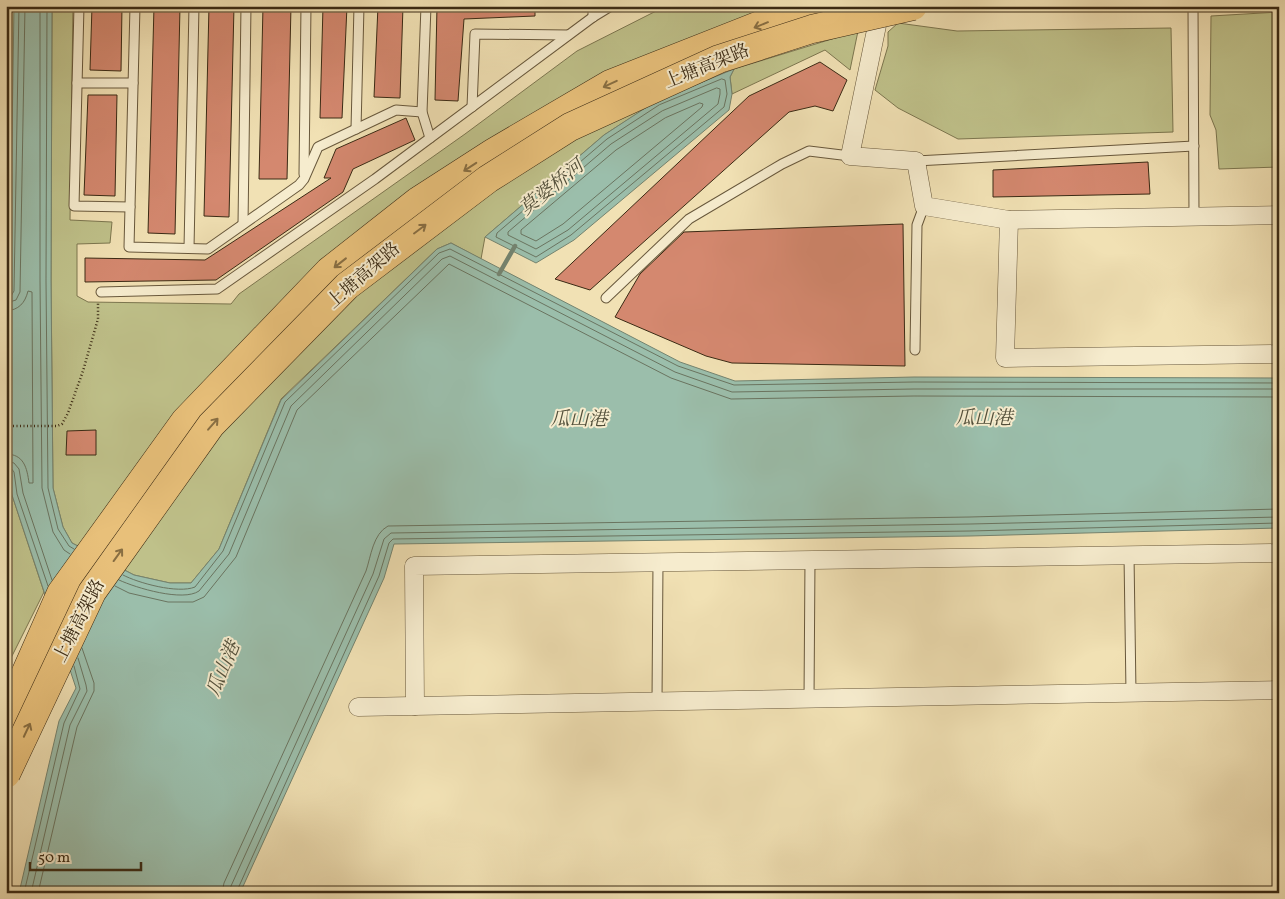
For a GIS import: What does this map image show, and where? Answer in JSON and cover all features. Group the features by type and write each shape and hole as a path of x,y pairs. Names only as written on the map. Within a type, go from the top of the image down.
{"highway":[{"name":"上塘高架路","path":"6,717 61,593 185,421 329,271 418,201 494,152 610,84 775,19 825,6"},
{"name":"上塘高架路","path":"6,774 92,592 211,425 347,286 488,178 570,127 719,60 812,29 913,6"}],"street":[{"path":"881,6 850,156 916,161 924,206 1009,220 1279,215"},
{"path":"1009,220 1005,358 1279,354"},
{"path":"415,706 414,566 1279,553"},
{"path":"358,707 1279,690"}],"lane":[{"path":"79,6 74,206 130,207"},
{"path":"135,6 129,247 208,248 299,185 304,179 318,147 396,110 422,112"},
{"path":"189,248 194,6"},
{"path":"243,224 246,6"},
{"path":"304,179 306,6"},
{"path":"356,129 359,6"},
{"path":"426,6 422,112 430,138"},
{"path":"593,6 593,16"},
{"path":"101,292 217,289 375,179 593,16 611,6"},
{"path":"1193,6 1194,216"},
{"path":"472,107 475,34 568,35"},
{"path":"77,83 133,83"},
{"path":"916,161 1194,146"},
{"path":"606,298 689,219 782,164 810,151 850,156"},
{"path":"915,350 917,225 924,206"},
{"path":"1129,556 1131,693"},
{"path":"809,698 810,560"},
{"path":"657,701 658,562"}],"path":[{"path":"6,426 57,426 62,424 68,413 83,371 98,319 98,293 101,292"}],"green space":[{"path":"6,6 16,6 7,464 12,495 44,592 6,668"},
{"path":"52,6 73,6 70,220 112,222 110,243 77,244 77,296 88,302 231,304 239,294 465,134 577,51 666,6 770,6 657,101 604,135 485,237 481,259 451,243 437,249 281,399 219,549 191,583 170,583 134,575 72,543 63,527 53,488 51,281"},
{"path":"1279,12 1279,167 1219,169 1216,130 1210,115 1211,16"},
{"path":"898,23 957,31 1171,28 1173,132 958,139 898,108 875,90 888,46 888,32"},
{"path":"858,31 850,70 825,50 732,94 730,77 734,69"}],"water":[{"name":"瓜山港","path":"14,6 52,6 51,281 53,488 63,527 72,543 134,575 170,583 191,583 219,549 281,400 437,249 451,243 680,362 735,381 914,377 1279,378 1279,528 970,536 394,544 384,578 240,893 19,893 59,721 76,688 12,495 7,464"},
{"path":"734,69 730,77 732,94 729,110 574,240 536,263 485,237 604,135 656,101"}],"building":[{"path":"92,6 122,6 121,71 90,70"},
{"path":"154,6 180,6 175,234 148,233"},
{"path":"209,6 234,6 229,217 204,216"},
{"path":"263,6 291,6 287,179 259,179"},
{"path":"323,6 347,6 342,118 320,118"},
{"path":"378,6 403,6 400,98 374,97"},
{"path":"437,6 535,6 535,16 464,19 458,101 435,100"},
{"path":"820,62 847,80 833,111 815,106 789,112 590,290 555,279 749,96"},
{"path":"88,95 117,95 115,196 84,195"},
{"path":"406,118 415,140 353,169 343,192 216,280 85,282 85,258 205,260 331,178 324,178 336,149"},
{"path":"1148,162 1150,194 993,197 993,170"},
{"path":"903,224 905,366 732,363 706,356 615,317 640,274 684,232"},
{"path":"96,430 96,455 66,455 67,431"}],"waterway":[{"name":"莫婆桥河","path":"499,274 515,246"}]}
